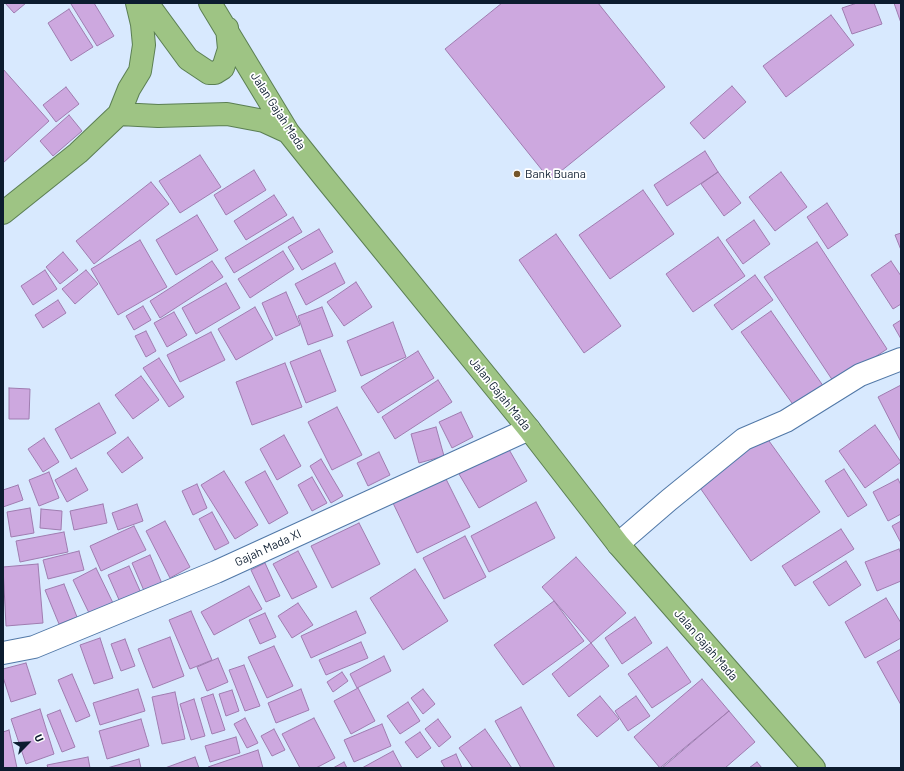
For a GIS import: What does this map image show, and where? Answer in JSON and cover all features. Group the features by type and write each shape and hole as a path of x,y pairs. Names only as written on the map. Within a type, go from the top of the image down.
{"highway":[{"path":"4,212 78,153 118,114 140,71 144,45 142,24 137,3"},
{"path":"147,3 188,59 208,73 215,74 223,68 229,49 227,28"},
{"name":"Jalan Gajah Mada","path":"210,3 227,28 288,132 528,429 618,544 814,768"},
{"path":"118,114 158,116 227,114 264,121 288,132"}],"street":[{"path":"618,544 744,439 786,420 860,374 901,359"},
{"name":"Gajah Mada XI","path":"3,653 34,647 216,572 528,429"}],"building":[{"path":"5,3 26,3 14,13"},
{"path":"94,3 114,36 97,46 71,4"},
{"path":"502,3 598,3 665,87 550,180 445,49"},
{"path":"857,3 874,3 882,24 852,34 842,8"},
{"path":"894,3 901,3 901,23"},
{"path":"69,9 93,47 71,61 48,23"},
{"path":"831,15 854,45 786,97 763,66"},
{"path":"3,69 49,121 3,163"},
{"path":"732,86 746,102 704,139 690,123"},
{"path":"66,87 79,104 56,122 43,105"},
{"path":"69,115 82,131 53,156 40,141"},
{"path":"705,151 718,172 667,206 654,185"},
{"path":"200,155 221,187 180,213 159,181"},
{"path":"254,170 266,190 226,215 214,195"},
{"path":"718,172 741,203 724,216 701,184"},
{"path":"781,172 807,207 775,231 749,197"},
{"path":"151,182 169,204 94,264 76,241"},
{"path":"643,190 674,234 610,279 579,235"},
{"path":"274,195 287,215 246,240 234,221"},
{"path":"827,203 848,235 828,249 807,217"},
{"path":"197,215 218,250 176,275 156,240"},
{"path":"293,217 302,232 234,273 225,258"},
{"path":"754,220 770,244 743,264 726,240"},
{"path":"319,229 333,252 302,270 288,247"},
{"path":"901,233 901,250 895,235"},
{"path":"556,234 621,326 584,353 519,260"},
{"path":"718,237 745,276 693,312 666,274"},
{"path":"140,240 167,287 118,315 91,269"},
{"path":"817,242 887,349 835,384 764,277"},
{"path":"283,251 294,269 250,298 238,279"},
{"path":"63,252 78,270 60,284 46,267"},
{"path":"212,261 223,277 160,318 150,301"},
{"path":"891,261 901,276 901,304 893,309 871,275"},
{"path":"335,263 345,283 306,305 295,284"},
{"path":"45,270 57,289 33,305 21,286"},
{"path":"86,270 98,284 75,304 62,289"},
{"path":"755,275 773,300 732,330 714,305"},
{"path":"356,282 372,307 344,326 327,302"},
{"path":"226,283 240,308 196,334 182,308"},
{"path":"286,292 300,325 276,336 262,303"},
{"path":"58,300 66,313 43,328 35,315"},
{"path":"143,306 151,320 134,330 126,316"},
{"path":"255,307 273,339 236,360 218,329"},
{"path":"322,307 333,336 308,345 298,316"},
{"path":"771,311 826,390 797,410 741,332"},
{"path":"174,312 187,335 167,347 154,323"},
{"path":"901,320 901,339 893,325"},
{"path":"393,322 406,357 361,376 347,341"},
{"path":"146,331 156,351 146,357 135,336"},
{"path":"211,332 225,360 180,382 167,355"},
{"path":"320,350 336,391 306,403 290,362"},
{"path":"418,351 434,378 378,413 361,387"},
{"path":"159,358 184,397 169,407 143,368"},
{"path":"285,363 302,407 252,425 236,382"},
{"path":"141,376 159,400 133,419 115,395"},
{"path":"438,380 452,402 395,439 382,417"},
{"path":"901,385 901,442 878,397"},
{"path":"9,388 30,389 29,419 9,419"},
{"path":"99,403 116,433 71,459 55,429"},
{"path":"337,407 362,455 332,470 308,422"},
{"path":"461,412 473,437 452,448 439,422"},
{"path":"875,425 901,462 865,488 839,451"},
{"path":"436,427 444,456 419,463 411,434"},
{"path":"764,434 820,512 751,561 696,482"},
{"path":"284,435 301,466 277,480 260,449"},
{"path":"128,437 143,458 122,473 107,453"},
{"path":"44,438 59,462 43,472 28,449"},
{"path":"507,446 527,481 479,508 459,474"},
{"path":"379,452 390,475 368,486 357,463"},
{"path":"321,459 343,496 331,503 310,466"},
{"path":"76,468 88,490 67,502 55,480"},
{"path":"844,469 867,505 848,517 825,481"},
{"path":"224,471 258,525 235,539 201,485"},
{"path":"265,471 288,513 269,524 245,482"},
{"path":"49,472 59,498 39,506 29,480"},
{"path":"312,477 327,503 312,511 298,485"},
{"path":"445,477 470,527 417,553 393,503"},
{"path":"898,479 901,485 901,514 888,521 873,492"},
{"path":"197,484 207,508 193,515 182,491"},
{"path":"18,485 23,500 3,507 3,490"},
{"path":"536,502 555,538 489,572 471,536"},
{"path":"103,504 107,523 74,530 70,511"},
{"path":"137,504 143,521 118,530 112,513"},
{"path":"30,508 34,533 11,537 7,512"},
{"path":"41,509 62,511 61,530 40,528"},
{"path":"212,512 229,543 215,550 199,519"},
{"path":"165,521 190,567 170,578 146,531"},
{"path":"901,521 901,543 892,526"},
{"path":"359,523 380,564 332,588 311,546"},
{"path":"134,526 146,550 101,571 90,546"},
{"path":"841,529 854,549 795,586 782,566"},
{"path":"64,532 68,552 20,562 16,541"},
{"path":"465,536 486,577 444,599 423,558"},
{"path":"899,549 901,554 901,581 877,591 865,562"},
{"path":"79,551 84,570 48,579 43,560"},
{"path":"298,551 317,587 292,599 273,564"},
{"path":"150,555 163,586 145,593 132,563"},
{"path":"576,557 626,613 591,643 542,587"},
{"path":"846,561 861,585 829,606 813,582"},
{"path":"265,563 280,596 266,602 251,570"},
{"path":"38,564 43,623 6,626 3,567"},
{"path":"129,566 141,593 120,602 108,575"},
{"path":"96,568 113,603 90,615 73,580"},
{"path":"415,569 448,621 403,650 370,598"},
{"path":"64,584 77,617 59,624 45,590"},
{"path":"249,586 262,609 214,635 201,612"},
{"path":"886,598 901,623 901,638 865,658 845,622"},
{"path":"554,601 584,641 523,685 494,645"},
{"path":"298,603 313,625 292,638 278,616"},
{"path":"191,611 212,660 190,669 169,620"},
{"path":"356,611 366,633 311,658 301,636"},
{"path":"265,613 276,637 260,644 249,620"},
{"path":"635,617 652,643 622,664 605,638"},
{"path":"170,637 184,676 153,688 138,649"},
{"path":"100,638 113,678 94,684 80,645"},
{"path":"125,639 135,666 121,671 111,644"},
{"path":"361,642 368,658 326,675 319,660"},
{"path":"591,643 609,666 569,697 552,674"},
{"path":"274,646 293,686 267,698 248,657"},
{"path":"667,647 691,682 652,708 628,674"},
{"path":"901,649 901,705 877,662"},
{"path":"384,656 391,671 357,688 350,674"},
{"path":"218,658 228,682 207,691 197,667"},
{"path":"26,663 36,694 11,702 3,677 3,669"},
{"path":"244,665 260,706 245,711 229,670"},
{"path":"342,672 348,681 333,692 327,682"},
{"path":"72,674 90,716 76,722 58,680"},
{"path":"702,679 729,711 660,768 634,737"},
{"path":"358,688 375,721 351,734 334,701"},
{"path":"138,689 145,711 100,725 93,703"},
{"path":"301,689 309,710 276,723 268,703"},
{"path":"423,689 435,704 423,714 411,698"},
{"path":"232,690 239,711 226,716 219,694"},
{"path":"175,692 185,739 162,744 152,697"},
{"path":"213,694 225,730 212,734 201,698"},
{"path":"600,696 619,719 597,737 577,715"},
{"path":"636,696 650,716 628,731 615,711"},
{"path":"194,699 205,736 191,740 180,704"},
{"path":"408,702 420,721 400,734 387,716"},
{"path":"521,707 555,768 521,768 495,721"},
{"path":"40,709 54,754 26,764 11,719"},
{"path":"60,710 75,747 62,752 47,715"},
{"path":"729,711 755,742 725,768 662,768"},
{"path":"245,718 258,743 247,748 234,724"},
{"path":"314,718 335,758 316,768 300,768 282,734"},
{"path":"141,719 149,746 107,759 99,731"},
{"path":"438,719 451,737 439,747 425,729"},
{"path":"382,724 391,746 354,762 344,740"},
{"path":"274,729 285,750 272,756 261,736"},
{"path":"485,729 512,768 473,768 459,748"},
{"path":"9,730 17,768 3,768 3,732"},
{"path":"420,732 431,748 417,758 405,742"},
{"path":"236,737 240,753 210,762 205,746"},
{"path":"258,750 263,768 208,768 208,767"},
{"path":"393,751 402,768 362,768"},
{"path":"456,754 462,768 445,768 441,761"},
{"path":"88,757 90,768 48,768 47,765"},
{"path":"195,757 199,768 165,768"},
{"path":"139,759 141,768 107,768"},
{"path":"344,762 347,768 333,768"},
{"path":"757,762 762,768 749,768"}],"place":[{"name":"Bank Buana","path":"517,174"}]}
